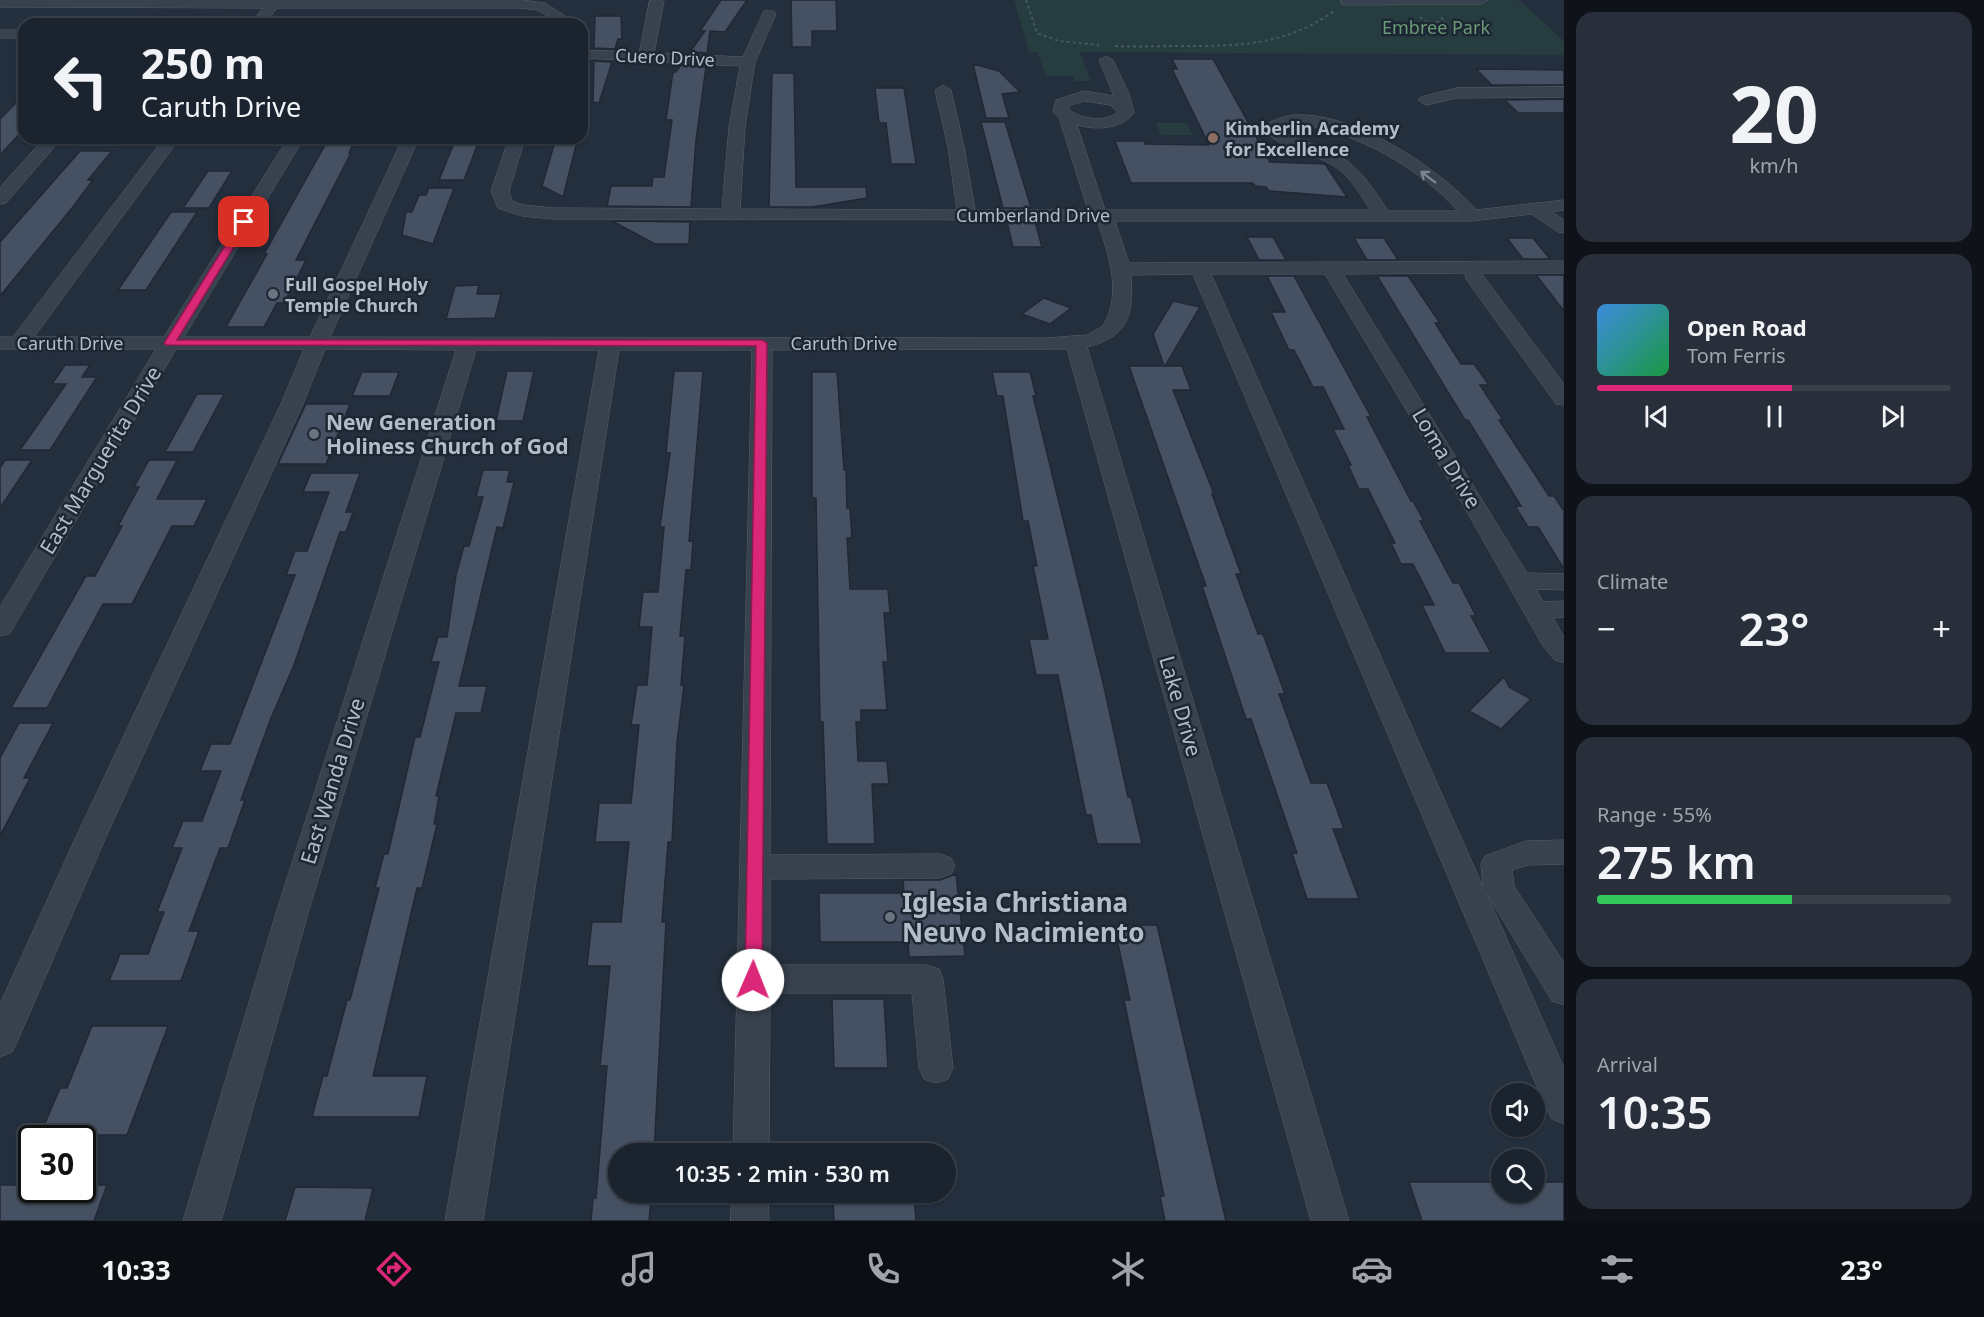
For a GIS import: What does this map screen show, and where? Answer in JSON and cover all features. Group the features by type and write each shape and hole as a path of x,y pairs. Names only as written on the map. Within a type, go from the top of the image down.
{"street":[{"path":"646,56 657,0"},
{"path":"1341,4 1481,0"},
{"path":"0,3 274,3 470,9 522,4 540,6 561,18"},
{"path":"161,17 174,3"},
{"path":"262,18 274,3"},
{"path":"731,213 737,127 748,62 769,14"},
{"path":"0,33 18,34"},
{"path":"1074,143 1119,112 1121,94 1106,50"},
{"name":"Cuero Drive","path":"588,54 748,62"},
{"path":"943,90 956,147 967,215"},
{"path":"1426,100 1457,93 1564,92"},
{"path":"1075,342 1104,335 1114,324 1121,297 1120,269 1065,116 1061,111 1061,103 1074,98 1105,98 1119,112"},
{"path":"1065,116 1084,122 1119,112"},
{"path":"1456,198 1377,208 1356,176 1346,167 1281,137 1275,132 1276,125 1293,118 1316,120 1386,147 1456,198 1472,216"},
{"path":"0,199 49,144"},
{"path":"9,343 167,144"},
{"name":"East Marguerita Drive","path":"0,628 170,343 292,144"},
{"path":"0,1042 90,839 292,404 317,343 408,144"},
{"name":"Cumberland Drive","path":"515,144 501,191 504,204 525,211 583,214 1184,216 1267,207 1330,216 1377,208 1472,216 1564,205"},
{"path":"1535,208 1564,228"},
{"path":"1120,269 1564,267"},
{"name":"Loma Drive","path":"1333,272 1474,503 1560,650"},
{"path":"1202,275 1564,1108"},
{"path":"1473,275 1564,399"},
{"name":"Caruth Drive","path":"9,343 1012,344 1075,342"},
{"name":"Lake Drive","path":"1075,342 1330,1221"},
{"name":"East Wanda Drive","path":"202,1221 293,910 468,343"},
{"path":"464,1221 610,343"},
{"path":"751,1143 762,343"},
{"path":"1519,581 1564,582"},
{"path":"1535,610 1564,609"},
{"path":"1564,852 1526,852 1496,864 1499,888 1564,991"},
{"path":"755,867 940,866"},
{"path":"753,980 927,979 936,1068"},
{"path":"750,1203 750,1221"}],"path":[{"path":"1026,0 1037,33 1040,35 1106,50 1235,46 1261,43 1308,27 1341,4"}],"green space":[{"name":"Embree Park","path":"1014,0 1519,0 1564,41 1564,55 1080,52 1091,81 1075,81 1073,76 1046,76 1037,52 1029,52"},
{"path":"1156,123 1187,123 1193,135 1161,135"}],"building":[{"path":"721,0 747,0 725,32 710,31 707,53 690,52 705,31 700,31"},
{"path":"791,0 836,0 837,31 812,31 812,47 792,47"},
{"path":"595,16 621,16 622,39 618,39 615,49 594,48"},
{"path":"1172,59 1213,59 1270,162 1325,164 1347,197 1269,191 1266,187 1255,186 1253,183 1131,183 1115,141 1209,145 1172,69 1177,69"},
{"path":"594,61 612,62 599,103 593,102"},
{"path":"973,64 999,71 1020,92 1002,94 1009,118 986,118"},
{"path":"681,65 706,67 696,140 691,207 607,206 611,186 652,186 653,177 664,177 672,120 666,120 673,72 676,72"},
{"path":"1476,69 1564,70 1564,85 1492,85"},
{"path":"772,73 794,73 796,187 866,187 867,198 812,207 769,207"},
{"path":"875,88 904,88 916,164 891,164 886,123 879,123"},
{"path":"1564,99 1564,113 1518,113 1505,100"},
{"path":"18,101 18,136 0,155 0,119"},
{"path":"981,122 1005,122 1031,208 1003,208"},
{"path":"326,144 353,144 349,153 351,153 296,260 306,260 284,303 277,303 264,327 226,327 267,254 264,254"},
{"path":"454,144 478,144 464,180 439,180"},
{"path":"554,144 576,144 563,197 542,186"},
{"path":"80,151 112,151 88,180 93,180 72,208 0,296 0,242"},
{"path":"208,171 232,171 209,208 183,208"},
{"path":"429,188 454,188 433,244 402,235 406,212 412,212 419,195 426,195"},
{"path":"171,212 197,212 146,290 118,290"},
{"path":"612,221 690,222 689,244 655,244"},
{"path":"1007,222 1035,222 1042,247 1013,247"},
{"path":"1247,237 1273,237 1286,260 1259,260"},
{"path":"1354,238 1384,238 1398,260 1367,260"},
{"path":"1507,238 1533,238 1550,259 1523,259"},
{"path":"1536,275 1564,275 1564,311"},
{"path":"1267,276 1294,276 1371,417 1367,417 1424,521 1420,521 1453,583 1459,583 1476,616 1471,616 1491,653 1445,653 1422,605 1434,605 1413,564 1401,564 1391,543 1395,543 1368,489 1359,489 1348,465 1351,465 1333,429 1344,429 1323,387 1313,387 1294,350 1289,350 1271,312 1285,312"},
{"path":"1377,276 1408,276 1440,323 1435,323 1461,364 1474,364 1489,385 1480,385 1503,420 1499,420 1549,496 1554,496 1564,511 1564,569 1538,527 1528,527 1515,506 1521,506 1468,420 1465,420"},
{"path":"479,285 477,294 501,294 495,318 446,319 455,286"},
{"path":"1044,298 1071,308 1050,324 1022,314"},
{"path":"1173,301 1200,307 1165,366 1182,366 1191,390 1173,390 1214,494 1212,494 1241,574 1236,574 1258,634 1263,634 1285,694 1279,694 1311,783 1327,783 1344,829 1333,829 1359,899 1307,899 1292,853 1297,853 1251,719 1246,719 1202,586 1206,586 1129,366 1164,366 1153,334"},
{"path":"65,365 90,365 82,377 97,377 50,450 20,450 66,384 52,384"},
{"path":"507,371 534,371 523,421 496,421"},
{"path":"674,371 703,371 689,541 693,541 691,570 686,570 680,636 685,636 681,685 684,685 677,743 672,842 668,842 662,922 666,922 655,1143 608,1143 608,1203 651,1203 649,1221 591,1221 593,1198 596,1198 607,1066 600,1066 610,966 587,966 592,922 621,922 629,842 595,842 599,803 631,803 639,725 631,725 637,685 647,685 652,627 639,627 643,592 658,592 664,527 660,527 670,453 666,453"},
{"path":"362,372 399,372 390,396 352,396"},
{"path":"812,372 837,372 847,508 850,508 852,538 847,538 850,589 888,589 890,613 884,613 888,662 883,662 887,710 861,710 861,722 856,722 858,761 887,761 889,784 872,784 875,844 827,844 823,722 820,722 816,498 812,498"},
{"path":"992,372 1030,372 1036,396 1033,396 1104,687 1128,797 1131,797 1142,844 1097,844 1091,815 1086,815 1058,675 1036,675 1029,639 1048,639 1033,566 1037,566 1028,521 1023,521 1003,396 997,396"},
{"path":"197,394 224,394 193,452 165,452"},
{"name":"New Generation Holiness Church of God","path":"306,404 350,404 326,464 278,464"},
{"path":"5,460 32,460 0,508 0,468"},
{"path":"149,460 177,460 157,499 207,499 194,526 172,526 132,604 103,604 47,708 11,708 86,576 95,576 122,526 118,526 139,487 134,487"},
{"path":"483,470 510,470 507,482 514,482 503,528 497,527 459,686 487,686 481,713 456,713 436,796 439,796 434,824 437,824 422,888 417,888 373,1076 427,1076 419,1117 312,1117 323,1076 327,1076 347,1000 350,1000 379,888 375,888 384,854 388,854 415,737 420,737 439,662 431,662 438,637 447,637 456,575 464,546 469,546 483,497 476,497"},
{"path":"311,473 360,473 346,512 353,512 346,532 340,532 294,665 271,718 241,800 245,800 228,848 220,848 189,931 199,931 181,981 109,981 120,954 148,954 164,912 157,912 182,848 172,848 183,821 202,821 221,771 200,771 211,744 230,744 295,575 286,575 295,551 307,551 329,492 303,492"},
{"path":"1504,677 1509,687 1531,699 1501,729 1469,711"},
{"path":"19,723 53,723 24,778 30,778 0,836 0,758"},
{"name":"Iglesia Christiana Neuvo Nacimiento","path":"956,874 965,956 909,957 908,942 820,942 819,893 904,893 903,880 940,880"},
{"path":"1114,925 1157,925 1226,1221 1165,1221 1160,1196 1164,1196 1124,1000 1130,1000"},
{"path":"832,999 884,999 888,1068 834,1068"},
{"path":"92,1026 168,1026 127,1135 96,1135 96,1125 44,1125 60,1088 67,1088"},
{"path":"1409,1182 1491,1182 1491,1203 1545,1203 1545,1182 1564,1182 1564,1221 1422,1221"},
{"path":"0,1185 18,1185 18,1203 96,1203 96,1185 107,1185 94,1221 0,1221"},
{"path":"295,1187 373,1188 365,1221 285,1221"},
{"path":"833,1203 914,1203 916,1221 834,1221"}],"place":[{"name":"Kimberlin Academy for Excellence","path":"1213,138"},
{"name":"Full Gospel Holy Temple Church","path":"273,294"},
{"name":"New Generation Holiness Church of God","path":"314,434"},
{"name":"Iglesia Christiana Neuvo Nacimiento","path":"890,917"}],"route":[{"path":"244,222 170,343 762,343 753,980"}]}
